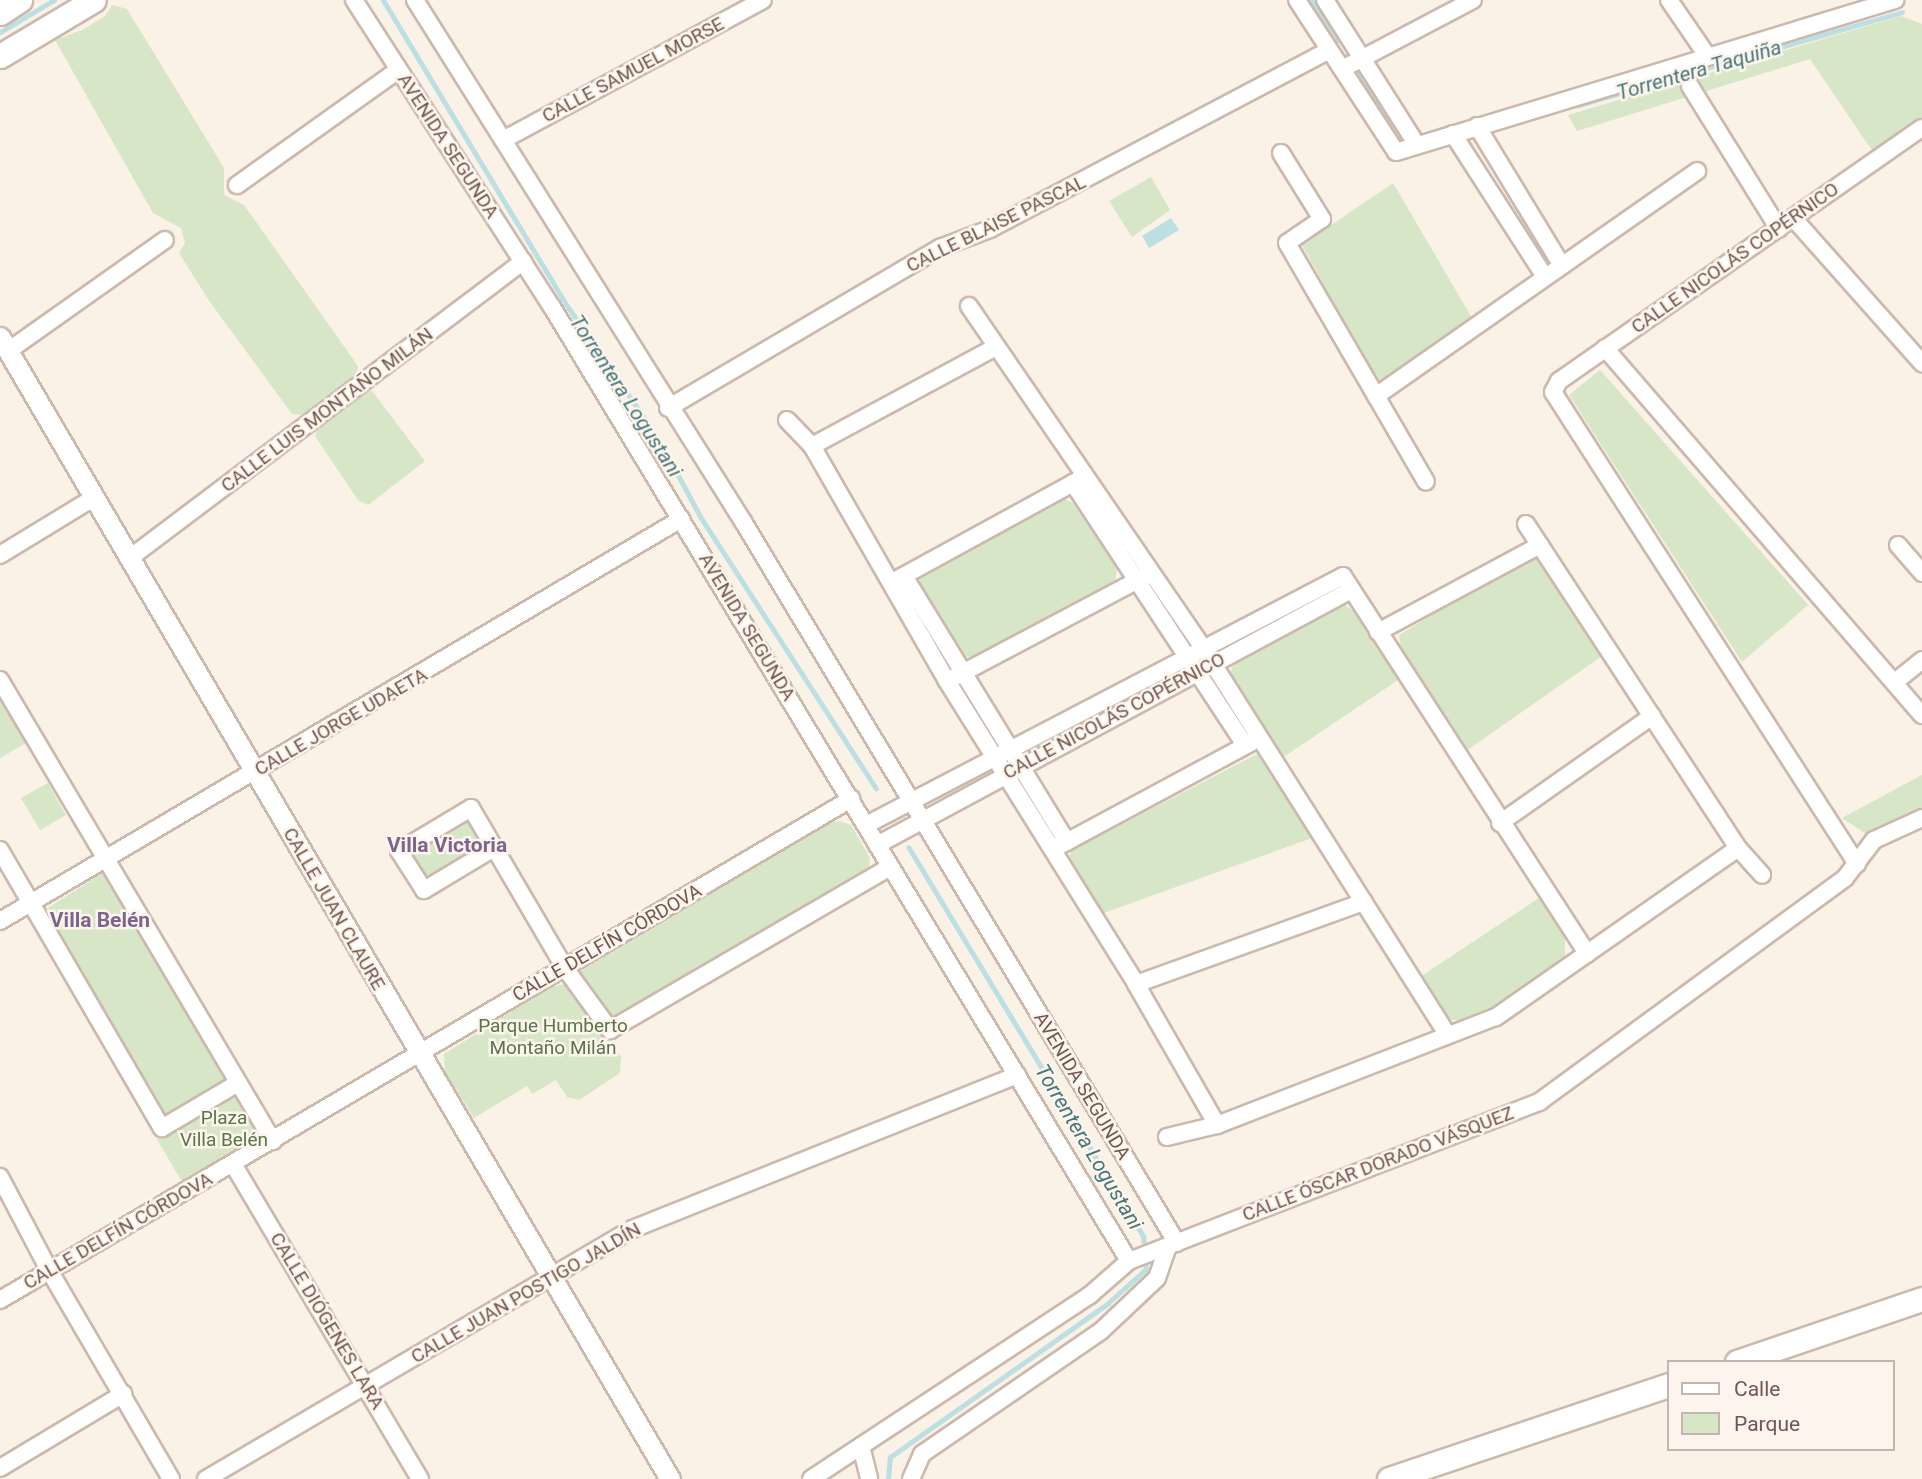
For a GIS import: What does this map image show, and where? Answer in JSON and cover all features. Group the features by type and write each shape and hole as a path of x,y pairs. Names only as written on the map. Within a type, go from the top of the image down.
{"main road":[{"path":"0,13 20,0"},
{"path":"0,56 94,0"},
{"path":"1743,1360 1922,1299"},
{"path":"1389,1479 1666,1386"}],"street":[{"name":"AVENIDA SEGUNDA","path":"354,0 523,262 1017,1075 1154,1252"},
{"name":"AVENIDA SEGUNDA","path":"415,0 668,408 744,523 910,801 1154,1252"},
{"name":"CALLE SAMUEL MORSE","path":"503,140 763,0"},
{"path":"1297,0 1396,152 1706,54 1895,0"},
{"path":"1325,0 1417,145"},
{"path":"1342,69 1365,60 1473,0"},
{"path":"1670,0 1706,54"},
{"name":"CALLE BLAISE PASCAL","path":"668,408 940,248 990,229 1329,50"},
{"path":"237,185 398,70"},
{"path":"1690,86 1779,229"},
{"path":"1477,126 1561,264"},
{"name":"CALLE NICOLÁS COPÉRNICO","path":"1857,864 1553,393 1559,381 1922,128"},
{"path":"1453,134 1544,275"},
{"path":"1281,153 1322,219 1287,243 1426,482"},
{"path":"1376,396 1544,275 1697,171"},
{"path":"1794,219 1922,363"},
{"path":"4,344 165,240"},
{"name":"CALLE LUIS MONTAÑO MILÁN","path":"131,557 523,262"},
{"path":"969,306 1144,577 1187,657 1245,746"},
{"name":"CALLE JUAN CLAURE","path":"4,344 670,1479"},
{"path":"812,446 996,347"},
{"path":"1605,348 1922,715"},
{"path":"787,419 812,446 897,580 962,673 1067,842"},
{"path":"897,580 1079,479"},
{"path":"0,555 95,497"},
{"name":"CALLE JORGE UDAETA","path":"0,921 681,519"},
{"path":"1527,524 1738,848 1762,874"},
{"path":"1378,632 1540,544"},
{"path":"1898,545 1922,573"},
{"name":"CALLE NICOLÁS COPÉRNICO","path":"866,825 1342,576 1352,590 877,845"},
{"path":"1144,577 1203,648 1448,1035"},
{"path":"947,681 1144,577"},
{"path":"897,580 947,681 1136,984 1217,1125"},
{"path":"1352,590 1500,823 1588,954"},
{"path":"1895,682 1922,660"},
{"path":"0,680 273,1141"},
{"path":"1500,823 1652,716"},
{"path":"1051,850 1260,737"},
{"name":"CALLE DELFÍN CÓRDOVA","path":"0,1300 851,799"},
{"path":"494,848 424,890 400,851 471,808 565,968 610,1030 890,867"},
{"name":"CALLE ÓSCAR DORADO VÁSQUEZ","path":"811,1479 1154,1252 1539,1102 1714,978 1845,878 1874,840 1922,818"},
{"path":"1167,1137 1217,1125 1496,1017 1738,848"},
{"path":"0,850 162,1128 238,1083"},
{"path":"1136,984 1364,902"},
{"name":"CALLE JUAN POSTIGO JALDÍN","path":"206,1479 630,1230 1017,1075"},
{"name":"CALLE DIÓGENES LARA","path":"233,1164 420,1479"},
{"path":"0,1177 49,1270 171,1479"},
{"path":"911,1479 922,1454 1101,1331 1157,1278 1154,1252"},
{"path":"0,1468 123,1394"},
{"path":"861,1446 869,1479"}],"green space":[{"path":"112,5 127,9 224,168 224,195 244,205 358,366 356,376 306,415 292,414 210,302 179,253 185,243 181,228 153,213 55,40 82,30 105,16"},
{"path":"1901,16 1922,24 1922,117 1873,152 1810,59 1577,131 1568,115"},
{"path":"1151,177 1170,210 1132,237 1109,201"},
{"path":"1393,183 1472,318 1388,380 1381,380 1375,378 1302,245"},
{"path":"1600,370 1808,605 1742,662 1569,395"},
{"path":"372,391 425,461 368,505 358,500 315,436 318,426 364,392"},
{"path":"1061,497 1073,503 1117,568 1115,583 976,658 959,655 919,589 920,578"},
{"path":"1530,556 1543,562 1602,656 1463,753 1401,648 1399,635"},
{"path":"1342,604 1359,613 1401,678 1282,758 1232,680 1231,670 1236,661"},
{"path":"0,688 31,740 0,758"},
{"path":"1257,754 1312,838 1098,915 1066,862 1072,850"},
{"path":"1922,775 1922,808 1868,835 1842,818"},
{"path":"48,783 66,815 40,830 21,798"},
{"path":"468,817 482,839 481,847 436,876 422,875 412,852"},
{"name":"Parque Humberto Montaño Milán","path":"840,821 851,825 870,858 868,873 616,1021 610,1019 579,972 829,823"},
{"name":"Plaza Villa Belén","path":"101,874 107,875 225,1075 223,1084 173,1114 163,1114 43,911"},
{"path":"1539,898 1565,938 1565,960 1494,1011 1472,1020 1448,1020 1420,977"},
{"name":"Parque Humberto Montaño Milán","path":"564,984 573,988 621,1057 620,1073 579,1100 567,1097 556,1080 532,1094 527,1086 474,1118 445,1072 444,1054 549,988"},
{"name":"Plaza Villa Belén","path":"235,1095 259,1136 182,1182 157,1139"}],"water":[{"path":"1171,218 1179,230 1149,248 1142,236"}],"waterway":[{"path":"0,32 54,0"},
{"name":"Torrentera Logustani","path":"383,0 565,303 659,440 701,518 876,788"},
{"name":"Torrentera Taquiña","path":"1312,0 1338,40"},
{"name":"Torrentera Taquiña","path":"1578,105 1902,12"},
{"name":"Torrentera Taquiña","path":"1357,70 1390,123"},
{"name":"Torrentera Logustani","path":"888,1479 890,1457 1108,1303 1146,1269 1143,1236 908,847"}],"district":[{"name":"Villa Victoria","path":"447,845"},
{"name":"Villa Belén","path":"100,920"}]}
